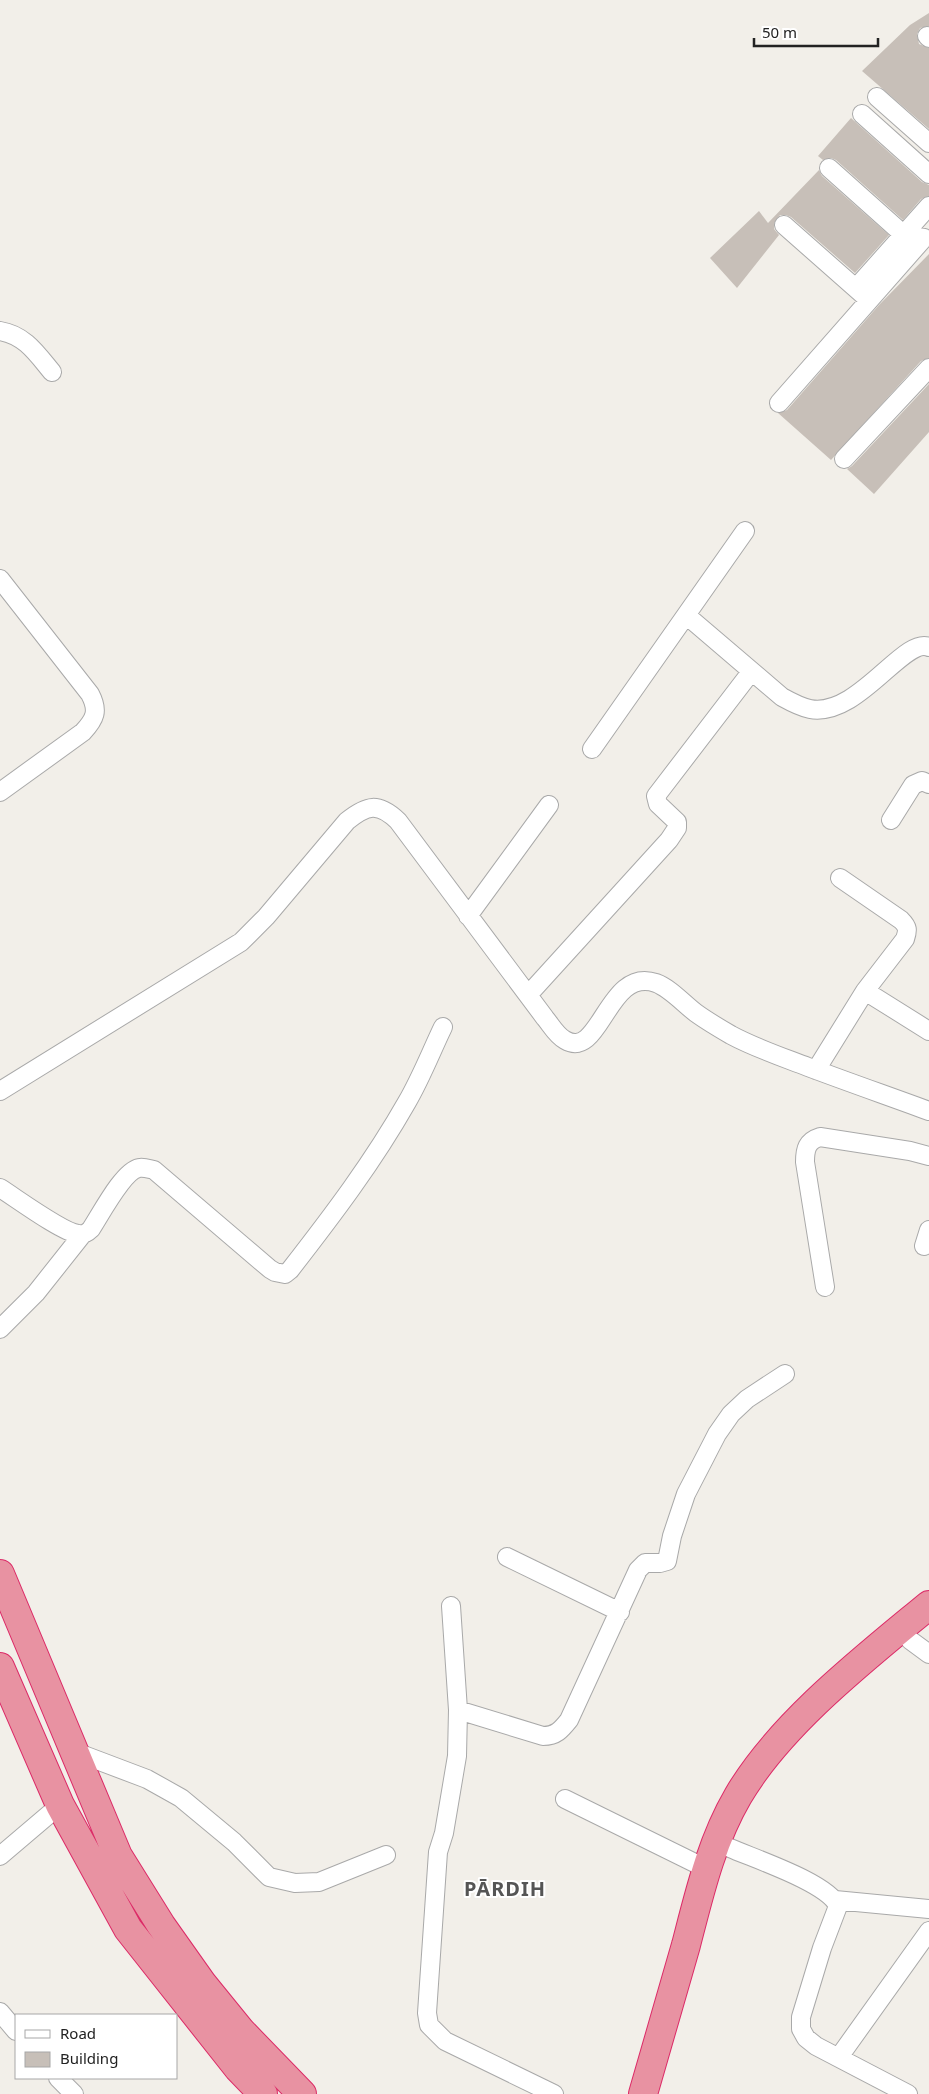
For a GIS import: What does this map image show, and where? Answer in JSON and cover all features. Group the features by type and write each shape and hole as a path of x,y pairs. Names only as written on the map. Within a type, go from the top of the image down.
{"highway":[{"path":"0,1574 118,1856 161,1925 202,1983 241,2031 302,2094"},
{"path":"643,2094 707,1869 722,1827 737,1796 758,1764 823,1696 874,1650 929,1605"},
{"path":"658,2094 730,1848 751,1802 761,1786 782,1761 854,1688 923,1640"},
{"path":"0,1667 60,1804 128,1930 238,2068 263,2094"}],"street":[{"path":"877,97 929,143"},
{"path":"862,114 929,174"},
{"path":"829,168 904,235 927,238"},
{"path":"856,288 929,206"},
{"path":"784,225 869,300"},
{"path":"779,403 869,300 927,238"},
{"path":"0,331 13,334 27,342 52,372"},
{"path":"844,459 929,368"},
{"path":"592,749 745,531"},
{"path":"0,578 90,694 96,705 94,715 83,732 0,792"},
{"path":"686,615 782,697 811,709 825,710 844,704 867,688 902,656 916,646 929,647"},
{"path":"528,995 669,840 677,828 677,822 658,804 656,796 751,672"},
{"path":"891,820 912,785 922,781 929,784"},
{"path":"468,916 549,804"},
{"path":"0,1091 240,942 266,917 347,821 359,811 378,808 388,812 398,821 468,916 564,1040 576,1043 583,1042 591,1035 620,991 639,981 646,981 658,984 697,1014 732,1036 772,1054 929,1111"},
{"path":"816,1070 865,991 905,939 908,932 907,926 896,916 840,878"},
{"path":"865,991 929,1031"},
{"path":"0,1330 36,1293 82,1235 87,1234 123,1180 138,1168 154,1170 270,1269 285,1274 340,1206 381,1145 408,1100 443,1027"},
{"path":"825,1288 805,1162 807,1144 812,1139 820,1137 910,1151 929,1156"},
{"path":"0,1188 65,1229 82,1235"},
{"path":"458,1710 543,1736 552,1736 560,1730 569,1720 641,1565 667,1561 672,1536 686,1494 717,1434 726,1420 747,1399 785,1374"},
{"path":"508,1557 620,1612"},
{"path":"451,1606 458,1710 457,1756 444,1833 438,1852 427,2013 429,2025 445,2041 554,2094"},
{"path":"73,1751 147,1779 181,1798 234,1842 270,1876 295,1883 319,1882 386,1855"},
{"path":"565,1799 707,1869"},
{"path":"0,1856 60,1804"},
{"path":"730,1848 811,1883 827,1892 835,1900 838,1906 826,1934 801,2017 800,2030 816,2046 908,2094"},
{"path":"835,1900 929,1909"},
{"path":"839,2057 929,1931"},
{"path":"0,2012 15,2031"},
{"path":"874,2076 876,2094"},
{"path":"59,2079 74,2094"}],"building":[{"path":"929,13 929,26 920,28 917,34 919,44 929,48 929,129 862,71 910,25"},
{"path":"851,118 922,182 929,185 929,196 921,199 903,220 836,160 831,158 823,160 818,156"},
{"path":"819,170 822,176 889,235 855,273 791,217 780,215 774,223 774,229 779,235 737,288 710,258 759,211 768,223"},
{"path":"929,254 929,358 921,361 831,460 778,413 787,410 879,305"},
{"path":"929,384 929,432 874,494 847,469 852,466"}],"district":[{"name":"PĀRDIH","path":"505,1889"}]}
